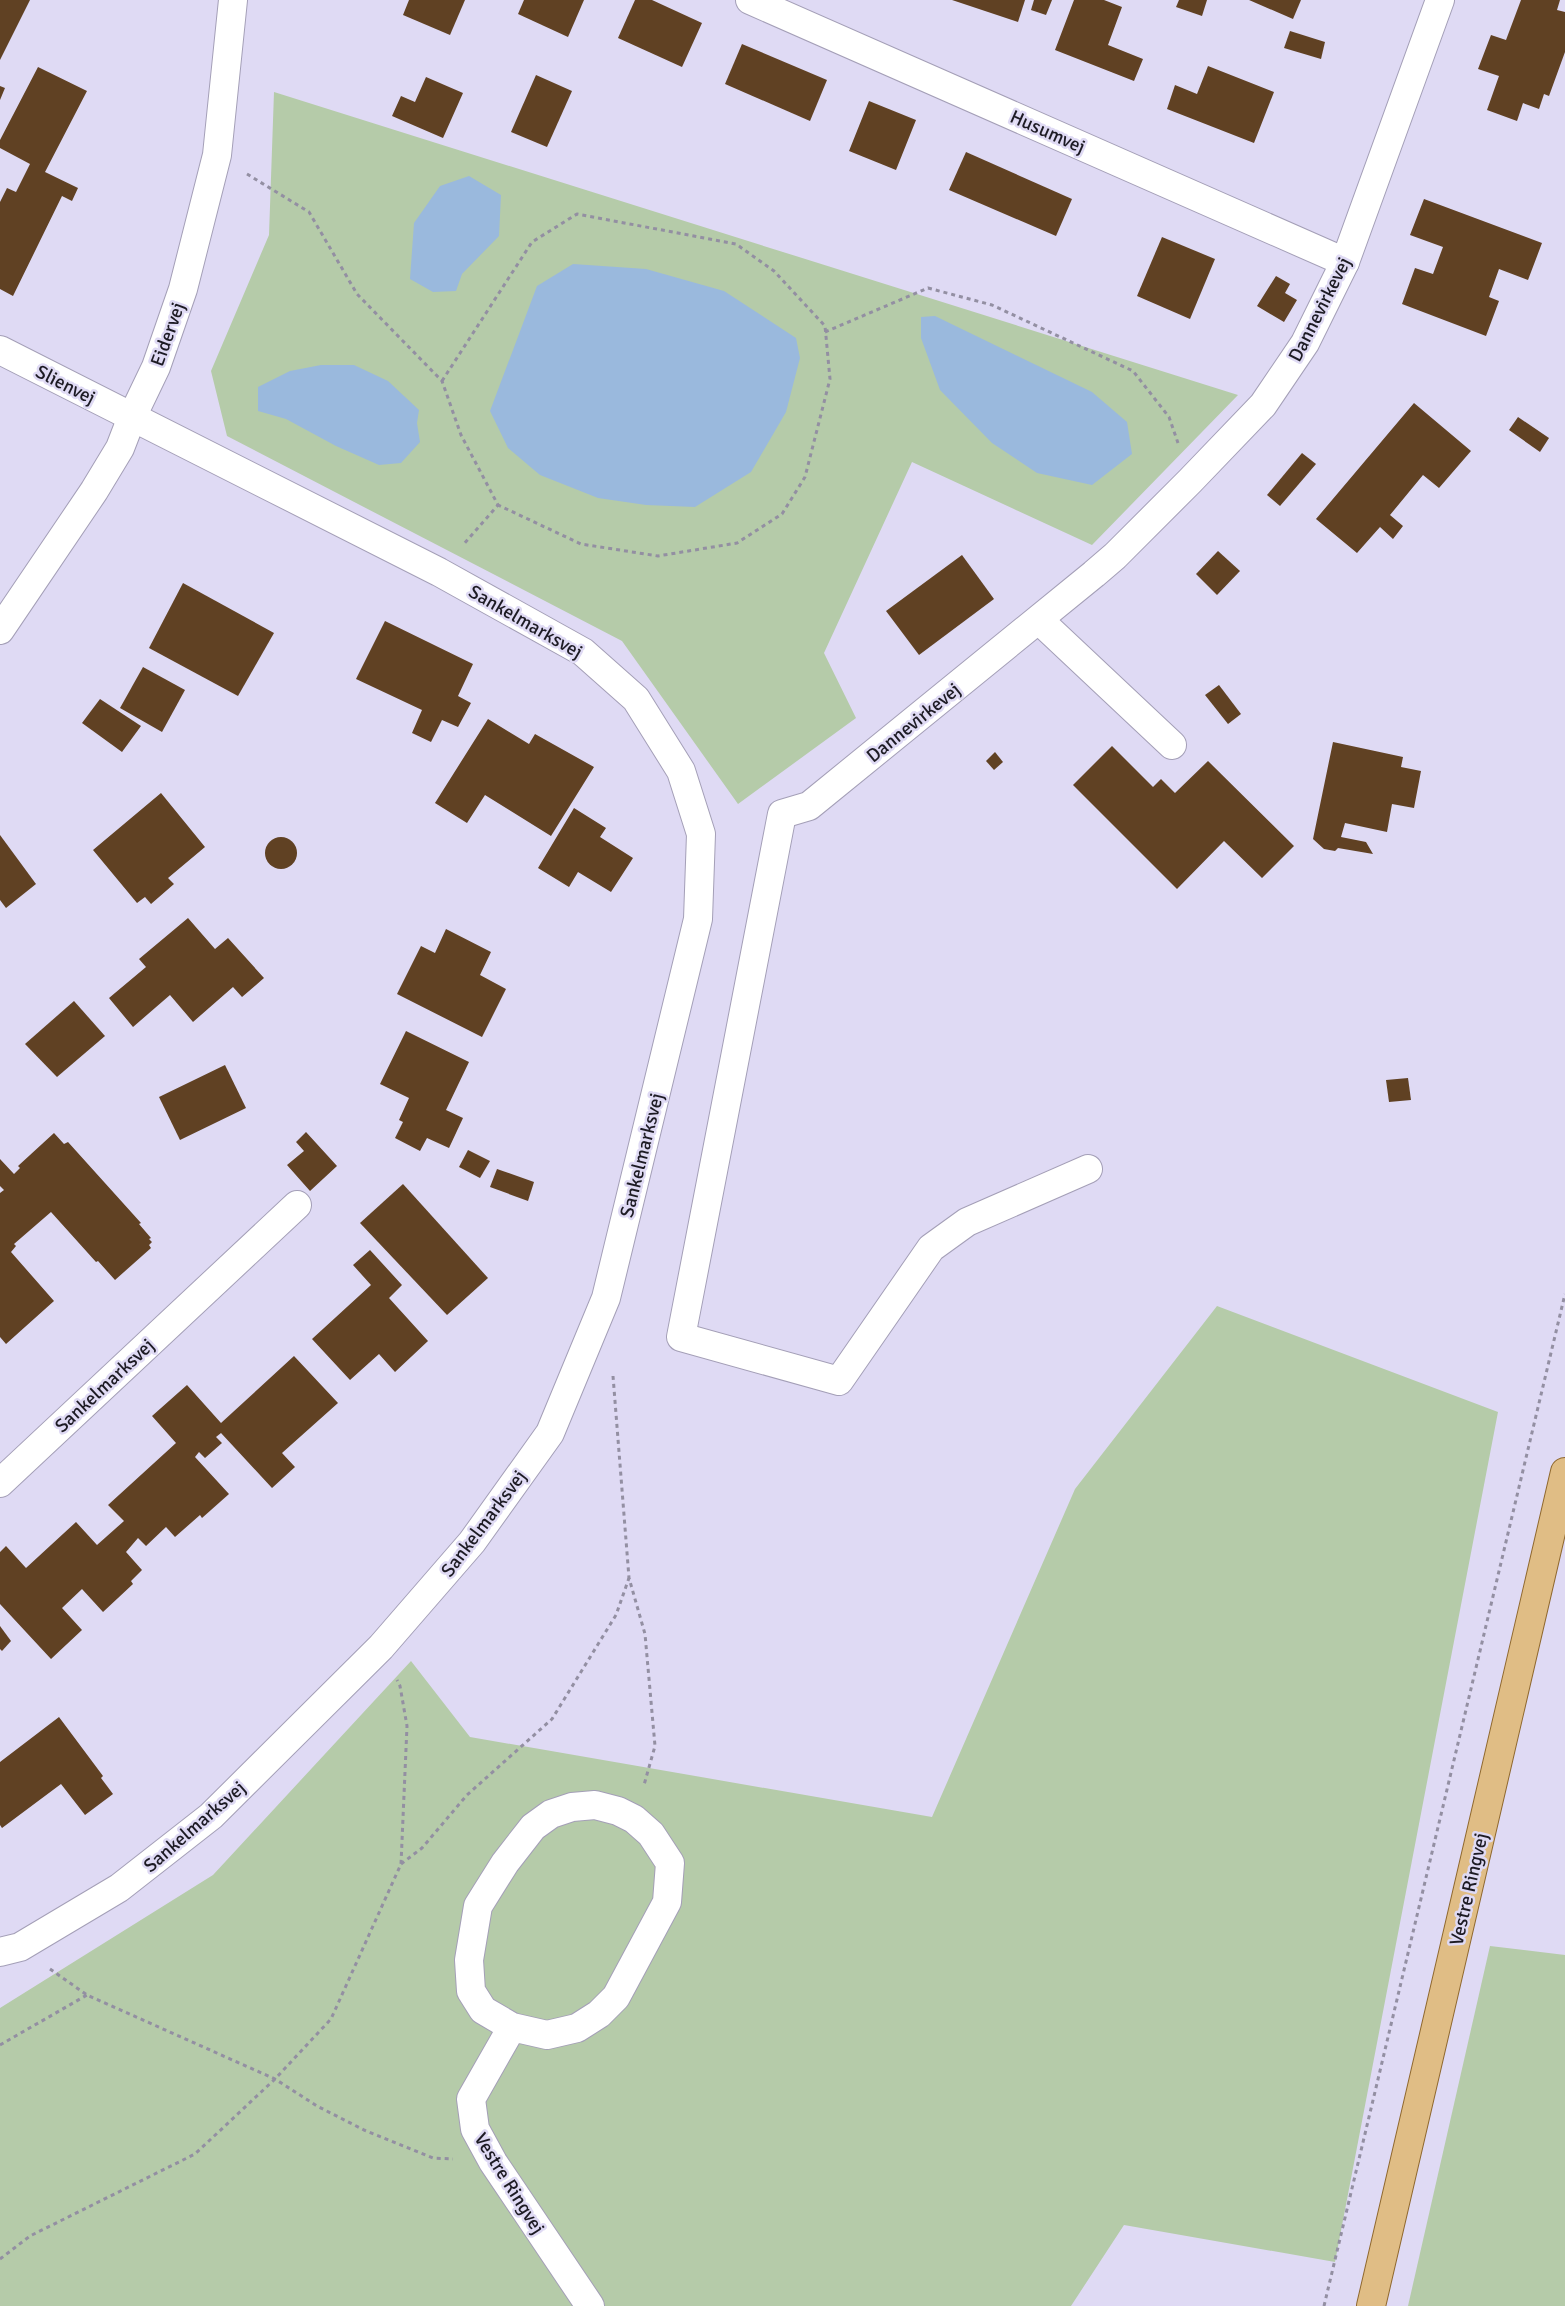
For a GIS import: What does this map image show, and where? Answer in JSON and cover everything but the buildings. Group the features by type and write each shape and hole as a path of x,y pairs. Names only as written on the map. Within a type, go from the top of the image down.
{"main road":[{"name":"Vestre Ringvej","path":"1371,2306 1565,1472"}],"street":[{"name":"Eidervej","path":"0,630 120,448 132,417 156,367 183,289 217,155 233,0"},
{"name":"Husumvej","path":"750,0 1345,262"},
{"name":"Dannevirkevej","path":"1088,1169 967,1222 931,1248 839,1381 681,1337 782,814 809,806 1040,620 1115,556 1263,405 1305,343 1345,262 1440,0"},
{"name":"Slienvej","path":"0,350 132,417"},
{"name":"Sankelmarksvej","path":"10,1950 119,1888 211,1816 381,1647 472,1542 550,1433 606,1298 698,919 700,834 681,771 636,699 583,652 439,572 132,417"},
{"path":"1040,620 1172,745"},
{"name":"Sankelmarksvej","path":"0,1483 297,1205"},
{"path":"595,1805 618,1811 634,1819 651,1834 670,1863 667,1902 616,1997 600,2014 577,2028 547,2035 512,2027 483,2010 471,1990 469,1960 478,1906 505,1863 533,1827 550,1814 572,1807 595,1805"},
{"name":"Vestre Ringvej","path":"512,2027 471,2099 475,2129 493,2162 590,2306"}],"path":[{"path":"217,155 309,212 357,294 442,381 461,435 498,505 581,544 658,556 737,543 782,514 805,477 830,379 825,326 774,271 736,244 577,214 532,242 442,381"},
{"path":"825,332 928,288 992,304 1133,371 1169,417 1190,481"},
{"path":"439,572 498,505"},
{"path":"1324,2306 1565,1294"},
{"path":"613,1376 629,1578 645,1634 655,1746 634,1819"},
{"path":"401,1864 422,1848 467,1795 552,1719 616,1615 629,1578"},
{"path":"0,2259 30,2236 195,2154 275,2078 331,2018 401,1864 407,1726 400,1686 381,1647"},
{"path":"10,1950 87,1995 275,2078 317,2106 364,2130 433,2158 493,2162"},
{"path":"0,2045 87,1995"}],"green space":[{"path":"274,92 1238,395 1092,545 912,462 824,653 856,718 738,804 622,641 227,436 211,371 269,235"},
{"path":"1217,1306 1498,1412 1335,2262 1124,2225 1071,2306 0,2306 0,2008 213,1875 411,1661 470,1737 932,1817 1075,1489"},
{"path":"1490,1946 1565,1955 1565,2306 1408,2306"}],"water":[{"path":"469,176 501,195 499,236 462,274 456,291 433,292 410,279 414,223 440,186"},
{"path":"573,264 646,269 724,291 796,338 800,358 786,412 751,472 695,507 646,505 598,498 540,475 508,448 490,411 537,286"},
{"path":"935,316 1092,392 1127,422 1132,454 1092,485 1037,473 992,443 940,390 921,338 921,317"},
{"path":"321,365 354,365 388,381 419,410 417,423 420,442 401,463 379,465 336,446 286,419 258,411 258,387 290,371"}]}
